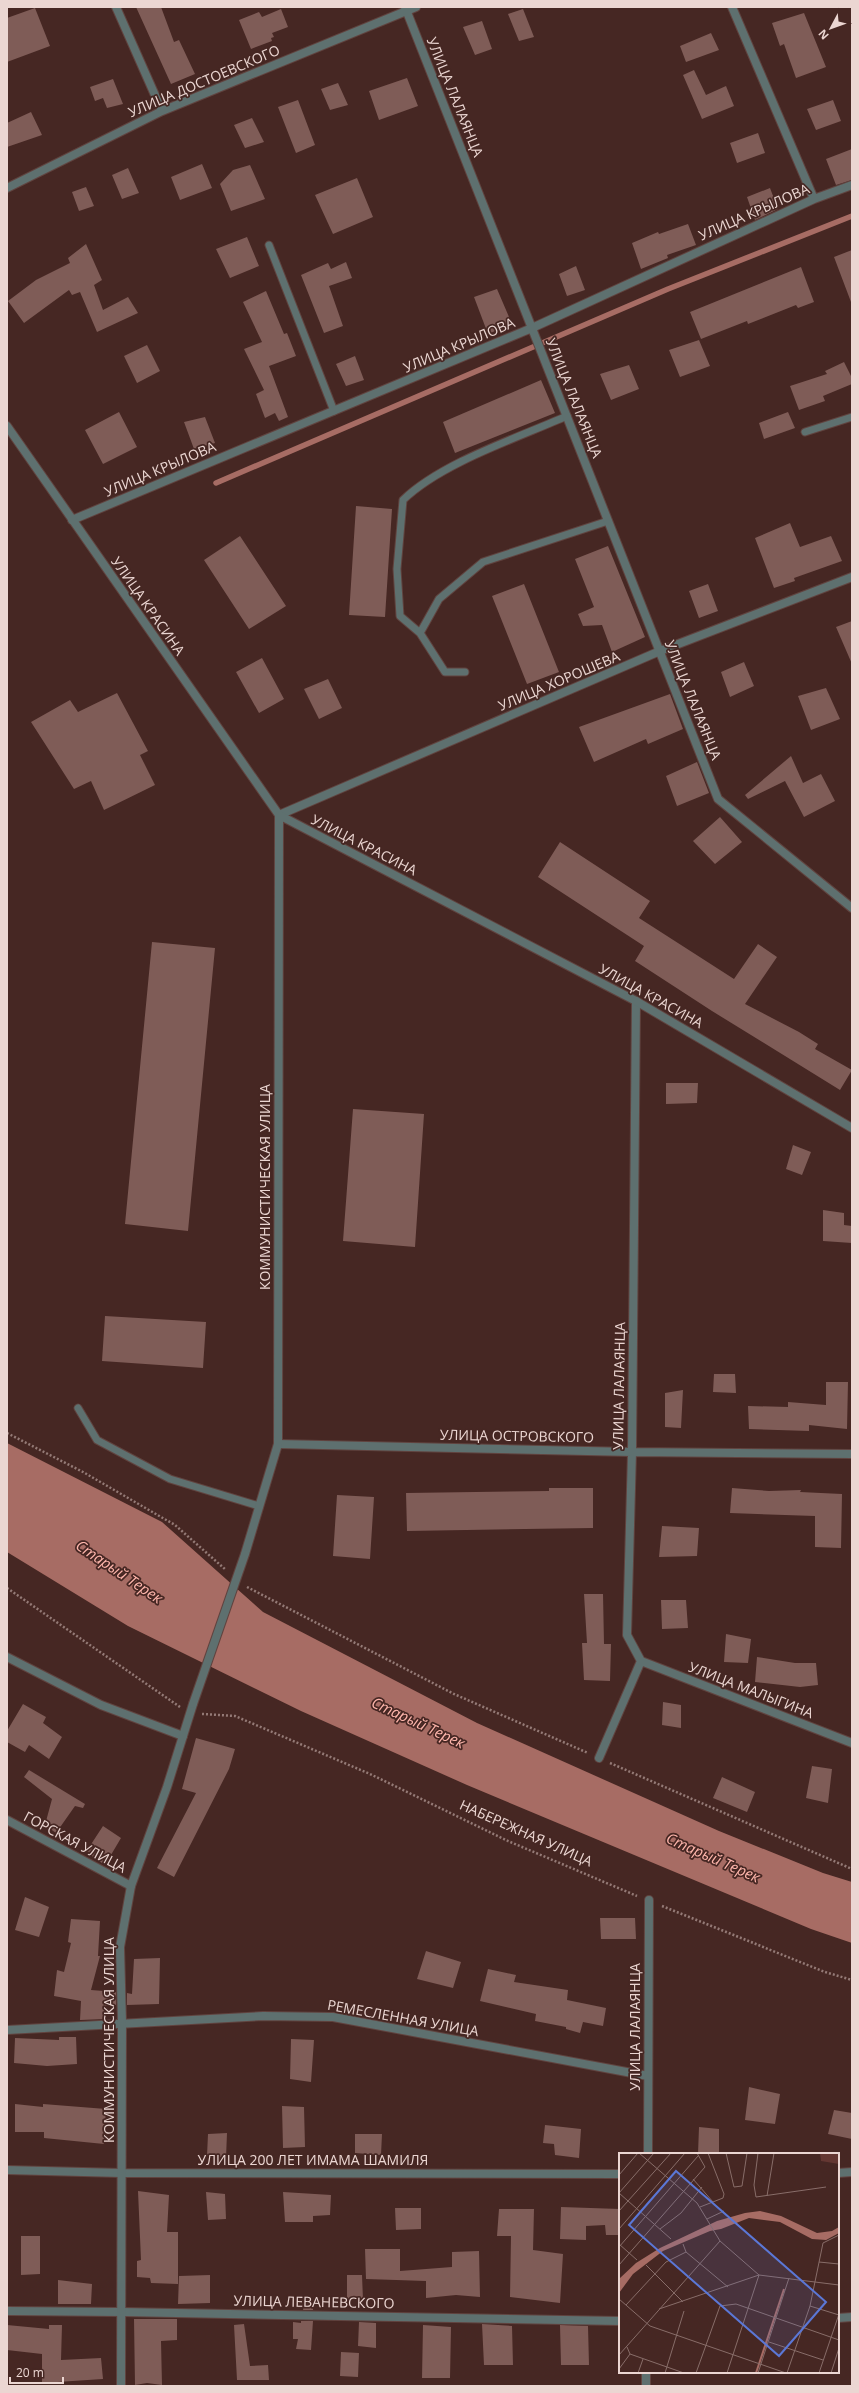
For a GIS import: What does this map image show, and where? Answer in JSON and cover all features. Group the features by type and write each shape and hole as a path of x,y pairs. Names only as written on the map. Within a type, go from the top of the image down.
{"street":[{"path":"116,7 162,111"},
{"name":"УЛИЦА ДОСТОЕВСКОГО","path":"7,188 162,111 406,9 416,7"},
{"path":"732,7 814,199"},
{"name":"УЛИЦА ЛАЛАЯНЦА","path":"406,9 718,799 852,908"},
{"name":"УЛИЦА КРЫЛОВА","path":"72,520 532,328 814,199 852,185"},
{"name":"УЛИЦА КРАСИНА","path":"7,426 279,815 636,1001 852,1128"},
{"name":"УЛИЦА ХОРОШЕВА","path":"279,815 660,651 852,577"},
{"name":"КОММУНИСТИЧЕСКАЯ УЛИЦА","path":"121,2386 122,2022 120,1947 131,1886 167,1787 192,1704 245,1554 278,1444 279,815"},
{"name":"УЛИЦА ЛАЛАЯНЦА","path":"636,1001 632,1452 627,1635 641,1661"},
{"name":"УЛИЦА ОСТРОВСКОГО","path":"278,1444 632,1452 852,1454"},
{"path":"7,1657 101,1705 183,1736"},
{"path":"599,1758 641,1661"},
{"name":"УЛИЦА МАЛЫГИНА","path":"641,1661 852,1743"},
{"name":"ГОРСКАЯ УЛИЦА","path":"7,1820 131,1886"},
{"name":"УЛИЦА ЛАЛАЯНЦА","path":"648,1900 648,2153"},
{"name":"РЕМЕСЛЕННАЯ УЛИЦА","path":"7,2030 122,2022 263,2016 333,2017 648,2076"},
{"name":"УЛИЦА 200 ЛЕТ ИМАМА ШАМИЛЯ","path":"7,2170 121,2173 619,2174"},
{"path":"839,2172 852,2172"},
{"name":"УЛИЦА ЛЕВАНЕВСКОГО","path":"7,2311 619,2322"},
{"path":"839,2318 852,2318"},
{"path":"646,2373 646,2386"}],"lane":[{"path":"269,245 334,411"},
{"path":"465,672 445,672 420,633 400,616 397,569 403,500 416,487 449,468 567,416"},
{"path":"805,432 852,417"},
{"path":"420,633 439,598 483,562 608,521"},
{"path":"78,1408 97,1440 170,1479 259,1506"}],"path":[{"path":"7,1433 83,1472 175,1526 232,1575"},
{"path":"243,1585 454,1694 670,1791 852,1869"},
{"path":"7,1588 190,1714"},
{"name":"НАБЕРЕЖНАЯ УЛИЦА","path":"190,1714 235,1716 370,1774 508,1841 707,1926 825,1972 852,1980"}],"water":[{"name":"Старый Терек","path":"7,1443 162,1522 263,1612 477,1723 719,1831 823,1873 852,1882 852,1943 811,1929 467,1785 301,1711 128,1626 7,1552"}],"building":[{"path":"136,7 161,7 174,42 179,40 195,74 171,84"},
{"path":"35,8 50,46 7,62 7,18"},
{"path":"281,9 288,27 272,33 274,37 271,38 272,41 251,49 239,20 259,12 262,17"},
{"path":"523,9 534,37 519,41 508,14"},
{"path":"804,13 826,67 796,78 784,44 780,46 772,23"},
{"path":"482,21 492,49 475,55 463,27"},
{"path":"711,33 719,50 686,62 680,46"},
{"path":"694,70 706,95 726,86 734,106 702,119 683,75"},
{"path":"407,78 418,106 379,120 369,91"},
{"path":"113,79 123,104 107,108 103,98 95,101 90,87"},
{"path":"338,83 348,105 330,110 321,89"},
{"path":"298,100 315,145 296,153 278,107"},
{"path":"833,100 841,121 816,130 807,109"},
{"path":"31,112 42,135 7,147 7,123"},
{"path":"252,118 264,142 245,148 234,125"},
{"path":"758,133 765,153 737,163 730,143"},
{"path":"852,149 852,180 836,185 826,159"},
{"path":"202,164 212,188 180,200 171,177"},
{"path":"250,165 265,199 231,211 220,184 233,170"},
{"path":"128,168 139,193 122,199 112,175"},
{"path":"357,178 373,217 333,234 315,195"},
{"path":"86,187 94,206 79,211 72,192"},
{"path":"770,188 778,209 755,220 747,197"},
{"path":"688,224 696,245 667,255 668,258 641,269 632,243 658,232 659,234"},
{"path":"247,237 259,266 230,278 216,249"},
{"path":"86,244 102,280 94,285 103,310 128,297 138,313 97,332 80,292 72,295 69,290 24,323 8,301 36,280 70,263 68,258"},
{"path":"852,250 852,302 851,302 834,257"},
{"path":"346,262 352,278 329,286 343,326 324,333 301,275 328,263 331,269"},
{"path":"576,266 585,290 567,296 559,274"},
{"path":"801,267 814,302 798,308 796,305 748,324 747,321 701,339 690,312"},
{"path":"497,289 512,324 488,334 474,297"},
{"path":"266,291 284,334 287,333 296,356 269,366 288,417 279,421 275,413 265,418 256,394 264,390 244,349 262,342 243,302"},
{"path":"699,340 710,366 680,377 669,350"},
{"path":"147,345 160,371 137,383 124,356"},
{"path":"355,356 364,380 346,386 336,364"},
{"path":"844,362 852,378 852,384 823,396 825,401 799,410 790,386 827,374 825,371"},
{"path":"629,365 639,389 611,400 600,374"},
{"path":"541,380 555,413 455,453 443,422"},
{"path":"119,412 137,447 103,464 85,430"},
{"path":"788,412 795,428 764,439 759,423"},
{"path":"205,417 215,443 194,449 184,422"},
{"path":"356,506 392,509 385,617 349,615"},
{"path":"790,523 800,547 831,536 842,561 794,578 795,581 774,588 755,538"},
{"path":"240,536 286,606 249,629 204,560"},
{"path":"608,546 645,637 612,652 602,625 583,626 578,614 594,607 575,559"},
{"path":"524,584 559,672 527,684 492,596"},
{"path":"708,584 718,611 699,618 689,591"},
{"path":"852,621 852,664 836,627"},
{"path":"262,658 284,699 259,713 236,672"},
{"path":"744,662 754,686 730,697 721,672"},
{"path":"328,679 342,708 319,719 304,689"},
{"path":"826,688 840,719 811,730 798,696"},
{"path":"117,693 148,751 140,755 155,785 104,810 91,781 74,789 31,722 70,700 78,712"},
{"path":"670,694 683,729 648,744 646,739 594,762 579,727"},
{"path":"791,756 803,783 821,774 835,801 804,817 785,781 748,799 745,795"},
{"path":"697,762 709,793 677,806 666,776"},
{"path":"720,817 742,842 715,864 693,841"},
{"path":"560,842 650,901 639,918 734,979 758,944 777,957 745,1004 799,1032 818,1044 815,1049 852,1070 840,1090 712,1011 635,961 644,946 538,877"},
{"path":"152,942 215,948 188,1231 125,1224"},
{"path":"666,1083 698,1083 697,1103 666,1104"},
{"path":"353,1109 424,1114 415,1247 343,1241"},
{"path":"793,1145 811,1152 802,1175 786,1169"},
{"path":"823,1210 844,1213 844,1225 852,1226 852,1243 823,1241"},
{"path":"105,1316 206,1322 203,1368 102,1361"},
{"path":"714,1374 735,1374 736,1393 713,1392"},
{"path":"826,1382 848,1382 847,1429 809,1425 809,1431 749,1429 748,1406 788,1407 788,1402 826,1405"},
{"path":"683,1390 681,1428 665,1427 665,1393"},
{"path":"549,1488 593,1488 593,1528 407,1531 406,1493 549,1491"},
{"path":"732,1488 769,1491 801,1490 800,1492 842,1494 841,1548 815,1547 815,1516 730,1513"},
{"path":"337,1495 374,1497 370,1559 333,1556"},
{"path":"662,1526 699,1528 697,1556 659,1557"},
{"path":"584,1594 603,1594 604,1644 611,1644 610,1681 584,1680 582,1643 587,1643"},
{"path":"661,1600 686,1600 688,1628 662,1629"},
{"path":"726,1634 751,1639 748,1663 724,1662"},
{"path":"757,1657 795,1663 816,1663 818,1685 800,1687 755,1682"},
{"path":"663,1702 681,1705 681,1728 662,1725"},
{"path":"23,1704 46,1717 43,1723 62,1737 49,1759 29,1745 25,1752 7,1742 7,1731"},
{"path":"196,1738 235,1749 229,1769 174,1877 157,1868 196,1793 182,1789"},
{"path":"812,1766 832,1769 828,1803 806,1798"},
{"path":"29,1770 85,1804 83,1808 75,1806 56,1833 45,1825 52,1799 24,1777"},
{"path":"722,1777 755,1792 747,1812 713,1798"},
{"path":"103,1826 121,1838 105,1865 86,1852"},
{"path":"25,1897 49,1907 39,1937 15,1930"},
{"path":"600,1918 635,1918 636,1939 601,1939"},
{"path":"71,1919 100,1921 98,1956 100,1956 91,1990 116,1992 116,2005 106,2006 105,2019 80,2020 81,2001 54,1996 57,1970 64,1972 71,1943 68,1942"},
{"path":"426,1951 461,1962 453,1988 417,1979"},
{"path":"160,1958 159,2004 127,2005 127,1993 132,1994 134,1959"},
{"path":"488,1969 516,1975 514,1982 568,1990 567,2000 606,2008 603,2026 583,2022 580,2033 566,2029 566,2027 535,2021 536,2014 480,2001"},
{"path":"59,2037 76,2037 77,2064 47,2066 14,2063 15,2038 59,2040"},
{"path":"291,2039 314,2040 311,2082 290,2079"},
{"path":"749,2087 780,2094 775,2124 745,2120"},
{"path":"15,2104 43,2107 43,2104 106,2109 104,2144 44,2138 44,2132 15,2132"},
{"path":"282,2106 304,2107 305,2147 283,2148"},
{"path":"834,2110 852,2113 852,2139 828,2134"},
{"path":"545,2125 581,2129 579,2158 555,2155 554,2144 543,2143"},
{"path":"699,2127 719,2129 719,2153 698,2153"},
{"path":"227,2133 226,2158 207,2156 208,2134"},
{"path":"355,2134 382,2134 381,2155 355,2153"},
{"path":"138,2191 169,2195 167,2232 178,2232 178,2284 151,2283 150,2278 137,2277 137,2261 141,2260"},
{"path":"206,2192 225,2194 226,2219 208,2220"},
{"path":"283,2192 331,2195 330,2215 313,2216 313,2222 285,2222"},
{"path":"561,2207 619,2209 619,2235 606,2235 605,2225 586,2226 586,2240 560,2239"},
{"path":"395,2208 421,2208 421,2229 396,2230"},
{"path":"499,2209 534,2209 533,2250 563,2254 560,2303 510,2297 511,2236 497,2236"},
{"path":"21,2236 40,2236 40,2274 21,2275"},
{"path":"365,2249 400,2249 400,2271 452,2267 452,2252 479,2251 480,2297 456,2295 426,2298 426,2281 366,2279"},
{"path":"210,2275 210,2303 178,2304 179,2276"},
{"path":"347,2275 362,2275 363,2300 347,2300"},
{"path":"58,2280 92,2284 91,2304 58,2304"},
{"path":"305,2302 313,2303 313,2310 303,2310"},
{"path":"134,2319 177,2319 177,2340 161,2341 162,2385 147,2383 135,2385"},
{"path":"301,2321 313,2321 311,2350 296,2349 298,2339 293,2339 293,2322 301,2323"},
{"path":"359,2322 376,2323 376,2348 358,2346"},
{"path":"244,2324 250,2366 268,2365 269,2380 237,2380 234,2325"},
{"path":"482,2324 512,2326 513,2365 484,2365"},
{"path":"7,2325 49,2329 49,2325 62,2325 61,2360 101,2358 103,2379 42,2383 42,2354 7,2350"},
{"path":"423,2325 451,2327 450,2378 422,2378"},
{"path":"560,2325 588,2326 589,2365 561,2365"},
{"path":"341,2352 359,2353 358,2377 340,2376"}],"waterway":[{"path":"216,483 668,289 852,216"}]}
